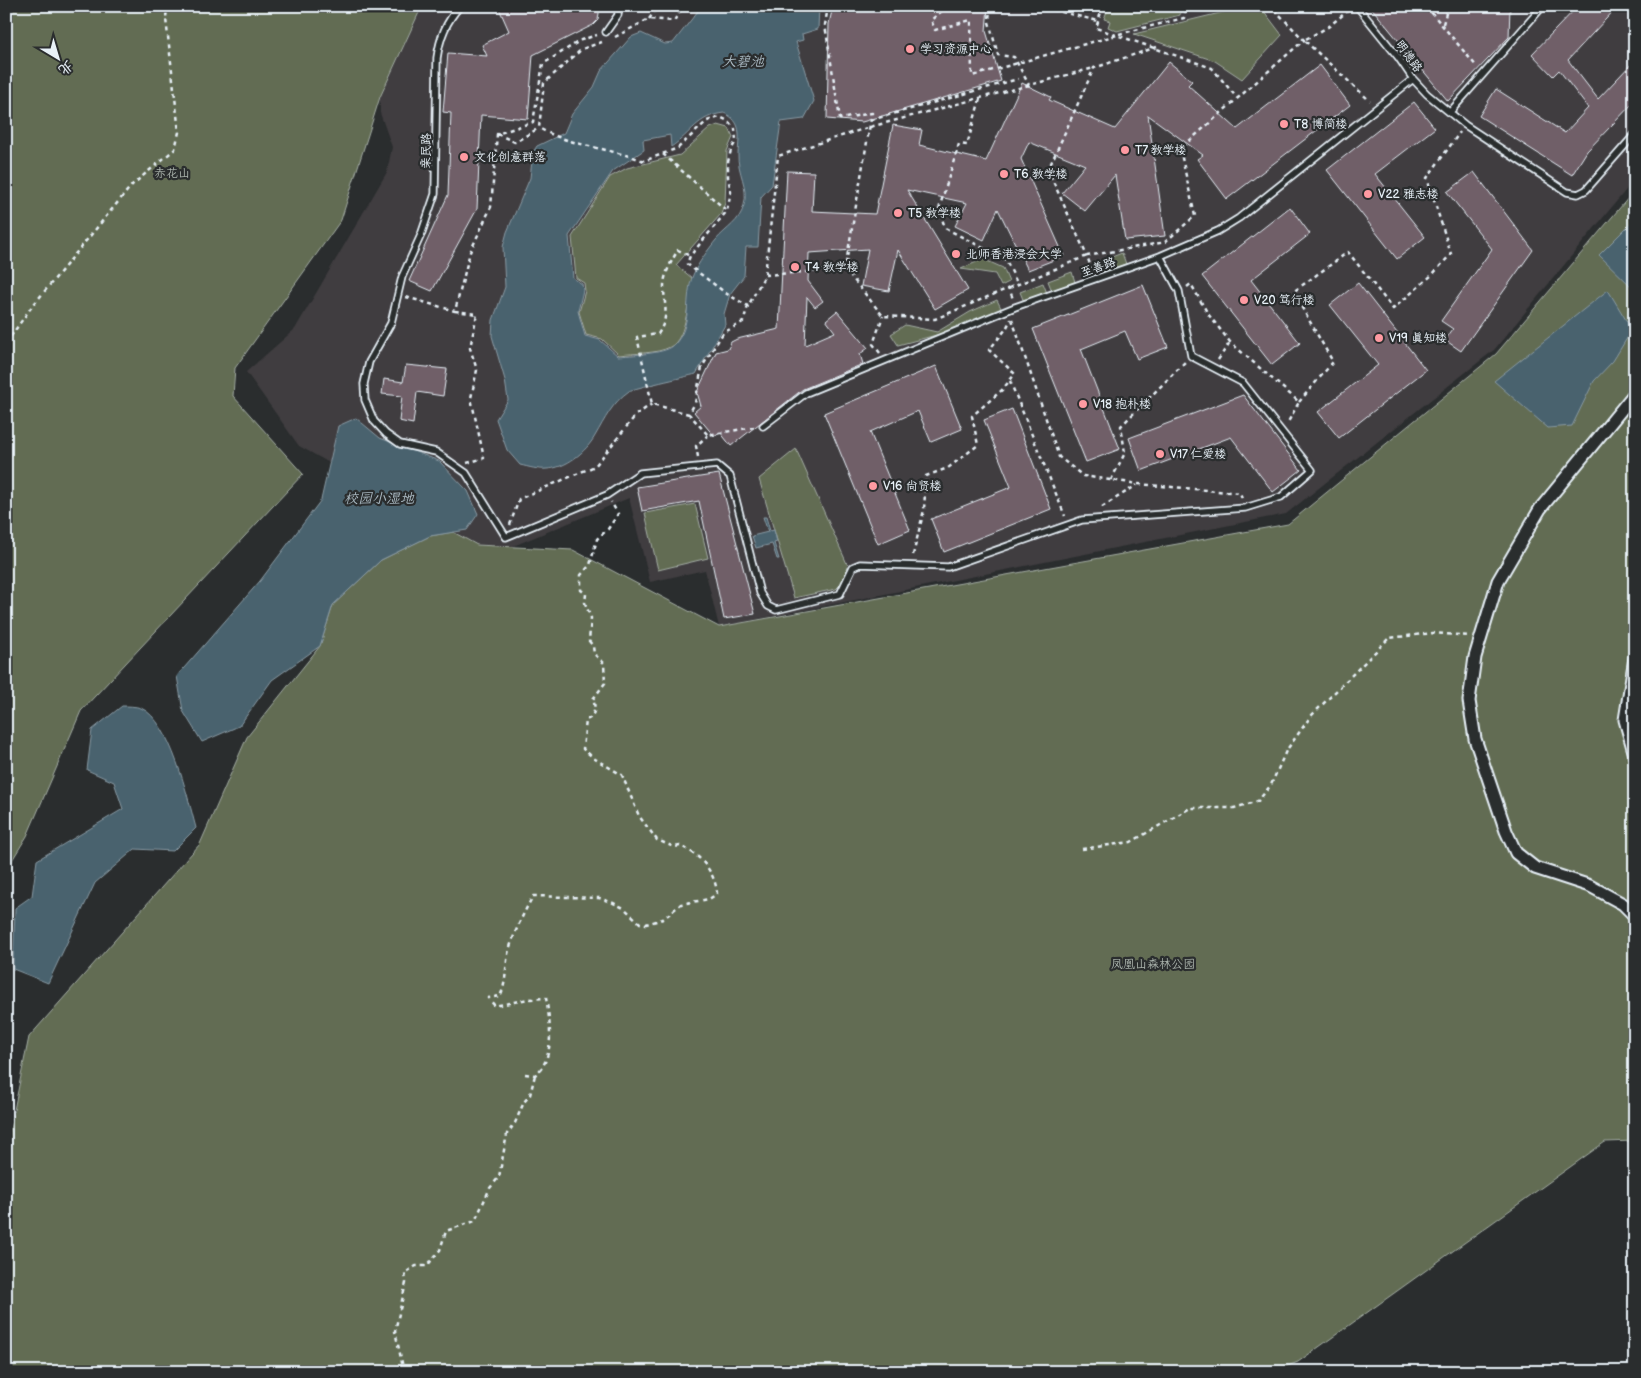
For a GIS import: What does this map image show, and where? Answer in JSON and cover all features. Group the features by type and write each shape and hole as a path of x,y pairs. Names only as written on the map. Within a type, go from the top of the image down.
{"street":[{"path":"1635,393 1540,509 1498,581 1475,657 1469,701 1475,739 1506,831 1516,854 1535,868 1590,886 1623,904 1635,916"},
{"path":"1635,658 1625,720 1635,755"}],"lane":[{"name":"亲民路","path":"458,465 436,452 400,444 386,434 374,421 365,400 364,384 369,362 391,323 402,277 421,235 435,194 437,58 440,38 450,18 460,6"},
{"path":"606,32 618,15 618,6"},
{"name":"明德路","path":"1356,6 1398,57 1413,79 1450,112 1465,125 1567,192 1578,194 1594,181 1635,134"},
{"path":"1450,112 1543,6"},
{"name":"至善路","path":"763,426 806,393 1015,307 1160,256 1218,231 1239,218 1413,79"},
{"path":"458,465 466,473 506,537 607,495 640,474 717,464 725,469 730,476 760,593 768,606 776,610 840,594 853,567 860,564 870,562 948,567 1082,520 1245,508 1282,497 1312,470 1243,384 1190,356 1179,291 1160,256"}],"path":[{"path":"6,343 30,309 132,185 175,150 179,132 166,19 167,6"},
{"path":"612,39 648,19 655,12 651,6"},
{"path":"648,19 674,21 683,6"},
{"path":"828,6 825,25 840,119 872,113 845,269 883,316 935,319 1087,256 1165,242 1191,242"},
{"path":"948,6 931,20 936,30 971,20 972,76 1184,18 1186,6"},
{"path":"990,6 989,22 998,55 1014,57 1029,85"},
{"path":"1038,6 1098,21"},
{"path":"1059,12 1073,6"},
{"path":"1103,6 1096,28 1157,47 1212,68 1238,98"},
{"path":"1271,6 1304,40 1377,108"},
{"path":"1165,242 1195,216 1180,149 1304,40 1328,27 1356,6"},
{"path":"1426,6 1483,74"},
{"path":"1443,24 1448,6"},
{"path":"497,134 533,122 543,64 581,40 606,32"},
{"path":"539,128 544,83 582,49 604,41"},
{"path":"689,414 695,403 702,367 723,333 743,322 748,306 765,275 778,156 870,127 1094,68 1157,47"},
{"path":"1094,68 1048,170 1095,278"},
{"path":"871,120 1018,79"},
{"path":"980,98 967,145 959,144 939,209 945,228 1006,260 1018,285"},
{"path":"539,128 551,135 622,153 644,161 678,148 707,120 720,117 728,121 735,129 736,141 728,162 731,192 727,211 690,256 687,264 727,294 748,306"},
{"path":"1288,422 1299,402 1333,362 1293,292 1348,252 1393,308 1432,275 1451,254 1427,178 1465,125"},
{"path":"497,134 515,142 539,128"},
{"path":"455,311 470,252 492,207 497,134"},
{"path":"662,154 727,211"},
{"path":"652,404 637,337 658,334 665,323 667,302 664,284 670,264 678,250 690,256"},
{"path":"765,275 845,269"},
{"path":"1191,284 1208,314 1230,342 1299,402"},
{"path":"910,566 924,510 926,476 948,468 978,445 972,416 1010,381 1015,374 988,350 1006,329 1015,307 1009,288"},
{"path":"398,295 455,311 477,314 470,348 477,370 470,398 484,458 458,465"},
{"path":"873,344 883,316"},
{"path":"1011,318 1059,457 1083,476 1138,484 1240,493 1245,508"},
{"path":"1213,368 1230,342"},
{"path":"1111,480 1125,453 1121,426 1190,356"},
{"path":"1010,381 1068,524"},
{"path":"506,537 519,499 595,466 636,415 652,404 689,414 708,435"},
{"path":"701,465 696,446 708,435 763,426"},
{"path":"1082,520 1138,484"},
{"path":"404,1372 395,1331 406,1283 405,1273 416,1266 427,1266 440,1250 446,1231 475,1221 490,1188 499,1177 507,1134 516,1123 524,1102 530,1096 535,1075 542,1069 548,1058 550,1028 546,998 528,999 495,1006 488,998 500,996 504,988 507,959 514,933 533,896 599,898 624,908 640,923 646,924 663,919 681,904 709,899 717,894 714,878 699,856 680,846 674,847 657,840 639,816 622,774 595,759 583,749 586,720 594,713 595,705 593,699 605,683 604,663 594,654 593,646 589,641 591,618 585,603 586,594 581,590 580,583 581,575 590,565 597,539 608,529 618,514 607,495"},
{"path":"1082,848 1132,842 1190,808 1234,808 1258,801 1271,785 1286,751 1310,716 1389,638 1434,633 1481,636"},
{"path":"525,1074 535,1075"}],"shaded area":[{"name":"北师香港浸会大学","path":"422,6 1635,6 1635,179 1494,350 1286,514 719,627 705,570 650,582 629,498 511,547 477,545 299,446 246,372 295,329 387,172 392,147 380,113 380,97"}],"green space":[{"name":"赤花山","path":"6,6 422,6 380,97 341,220 235,368 233,396 303,474 81,711 27,836 6,870"},
{"path":"1109,6 1181,6 1180,15 1117,31 1108,27 1110,21 1104,19"},
{"path":"1229,6 1260,6 1282,35 1242,79 1215,61 1134,34 1228,11"},
{"path":"718,125 729,128 733,137 727,151 725,203 721,214 676,265 692,278 684,326 676,342 670,347 652,352 619,355 602,339 586,335 579,312 585,291 584,283 576,278 572,237 610,177 627,168 680,155 710,128"},
{"name":"凤凰山森林公园","path":"1635,190 1635,1141 1605,1142 1298,1362 1272,1372 6,1372 6,1149 29,1037 200,844 247,737 320,646 333,605 381,560 430,536 453,532 477,545 573,550 719,627 1288,524 1496,354"},
{"path":"1122,253 1126,264 1103,272 1099,262"},
{"path":"983,259 1003,268 1009,282 1001,286 995,274 961,269"},
{"path":"1072,272 1075,282 1052,291 1048,281"},
{"path":"1043,283 1047,293 1024,302 1020,292"},
{"path":"997,300 1002,310 944,333 898,345 891,334 905,325 937,332 970,312"},
{"path":"796,449 848,566 842,583 836,589 794,598 759,479"},
{"path":"695,504 708,558 658,570 645,513"}],"water":[{"name":"大碧池","path":"699,6 819,6 818,29 802,34 803,40 796,42 814,101 804,119 781,122 772,185 761,197 758,247 746,247 744,276 730,294 724,314 725,325 696,374 629,391 613,406 586,448 575,458 561,466 544,469 520,465 507,450 496,419 508,400 505,380 492,336 493,320 505,287 503,247 507,232 530,178 533,152 537,146 564,133 572,114 594,87 601,71 631,37 641,33 665,44 673,43 698,11","holes":["724,113 737,125 739,135 738,161 745,192 742,211 713,244 695,270 690,284 684,330 673,346 662,351 618,356 600,340 585,336 578,311 583,290 582,284 573,278 569,236 613,171 644,150 643,140 670,135 671,147 701,121"]},
{"path":"1635,219 1635,290 1599,255"},
{"path":"1608,290 1632,330 1613,361 1594,381 1572,426 1548,428 1494,381"},
{"name":"校园小湿地","path":"356,418 380,438 439,461 468,491 478,514 467,530 430,536 381,560 333,605 320,646 272,680 239,726 202,742 183,711 177,676 260,581 321,500 338,426"},
{"path":"763,517 766,517 770,531 774,530 777,542 774,543 779,559 777,559 772,544 756,548 752,536 768,532"},
{"path":"122,706 141,708 152,716 161,728 177,762 196,828 173,851 135,849 95,883 48,983 13,969 15,908 32,896 37,860 123,809 114,782 87,770 92,730"}],"building":[{"name":"文化创意群落","path":"498,6 600,6 598,20 593,25 533,55 528,119 481,115 477,209 432,291 409,281 448,195 451,113 443,112 448,53 487,56 482,45 509,31"},
{"name":"学习资源中心","path":"833,6 988,6 986,31 1001,81 862,122 827,119 829,24"},
{"path":"1370,6 1510,6 1509,37 1448,101"},
{"path":"1578,6 1618,6 1568,60 1598,99 1635,60 1635,101 1587,151 1572,175 1479,116 1496,89 1565,133 1588,108 1559,70 1553,76 1532,54"},
{"path":"1169,62 1192,81 1188,85 1237,129 1320,65 1350,105 1227,199 1197,159 1203,155 1148,115 1165,236 1125,240 1115,175 1085,211 1062,193 1085,165 1029,142 1021,159 1064,256 1028,270 998,209 984,240 955,226 967,203 907,190 968,290 935,309 898,250 889,291 861,286 868,249 809,253 808,281 823,301 815,307 807,297 805,345 835,332 826,320 837,311 868,348 860,354 863,364 803,389 731,446 720,432 714,436 694,412 701,406 697,392 716,352 728,349 731,342 737,339 779,329 787,171 814,172 812,211 875,214 893,125 922,130 919,145 986,161 1022,83 1051,97 1049,100 1115,129"},
{"name":"V22 雅志楼","path":"1414,102 1435,128 1375,174 1425,237 1397,259 1327,170"},
{"path":"1474,172 1533,250 1461,351 1445,340 1453,329 1441,321 1492,249 1447,192"},
{"name":"V20 笃行楼","path":"1290,207 1310,234 1251,280 1300,343 1272,365 1202,276"},
{"name":"V19 真知楼","path":"1358,283 1426,370 1339,438 1318,412 1378,365 1330,305"},
{"name":"V18 抱朴楼","path":"1143,285 1168,347 1137,359 1125,331 1081,349 1120,449 1086,462 1033,329"},
{"path":"406,365 447,369 443,396 417,392 413,424 399,421 402,396 382,394 384,379 403,382"},
{"name":"V16 尚贤楼","path":"936,366 962,429 931,442 918,411 870,432 910,530 878,544 824,413"},
{"name":"V17 仁爱楼","path":"1243,395 1301,470 1273,492 1231,437 1141,471 1129,438"},
{"path":"1012,409 1051,509 944,552 931,519 1011,487 984,420"},
{"path":"719,474 755,614 724,619 699,501 642,511 637,487"}],"place":[{"name":"学习资源中心","path":"910,49"},
{"name":"T8 博简楼","path":"1284,124"},
{"name":"T7 教学楼","path":"1125,150"},
{"name":"文化创意群落","path":"464,157"},
{"name":"T6 教学楼","path":"1004,174"},
{"name":"V22 雅志楼","path":"1368,194"},
{"name":"T5 教学楼","path":"898,213"},
{"name":"北师香港浸会大学","path":"956,254"},
{"name":"T4 教学楼","path":"795,267"},
{"name":"V20 笃行楼","path":"1244,300"},
{"name":"V19 真知楼","path":"1379,338"},
{"name":"V18 抱朴楼","path":"1083,404"},
{"name":"V17 仁爱楼","path":"1160,454"},
{"name":"V16 尚贤楼","path":"873,486"}]}
